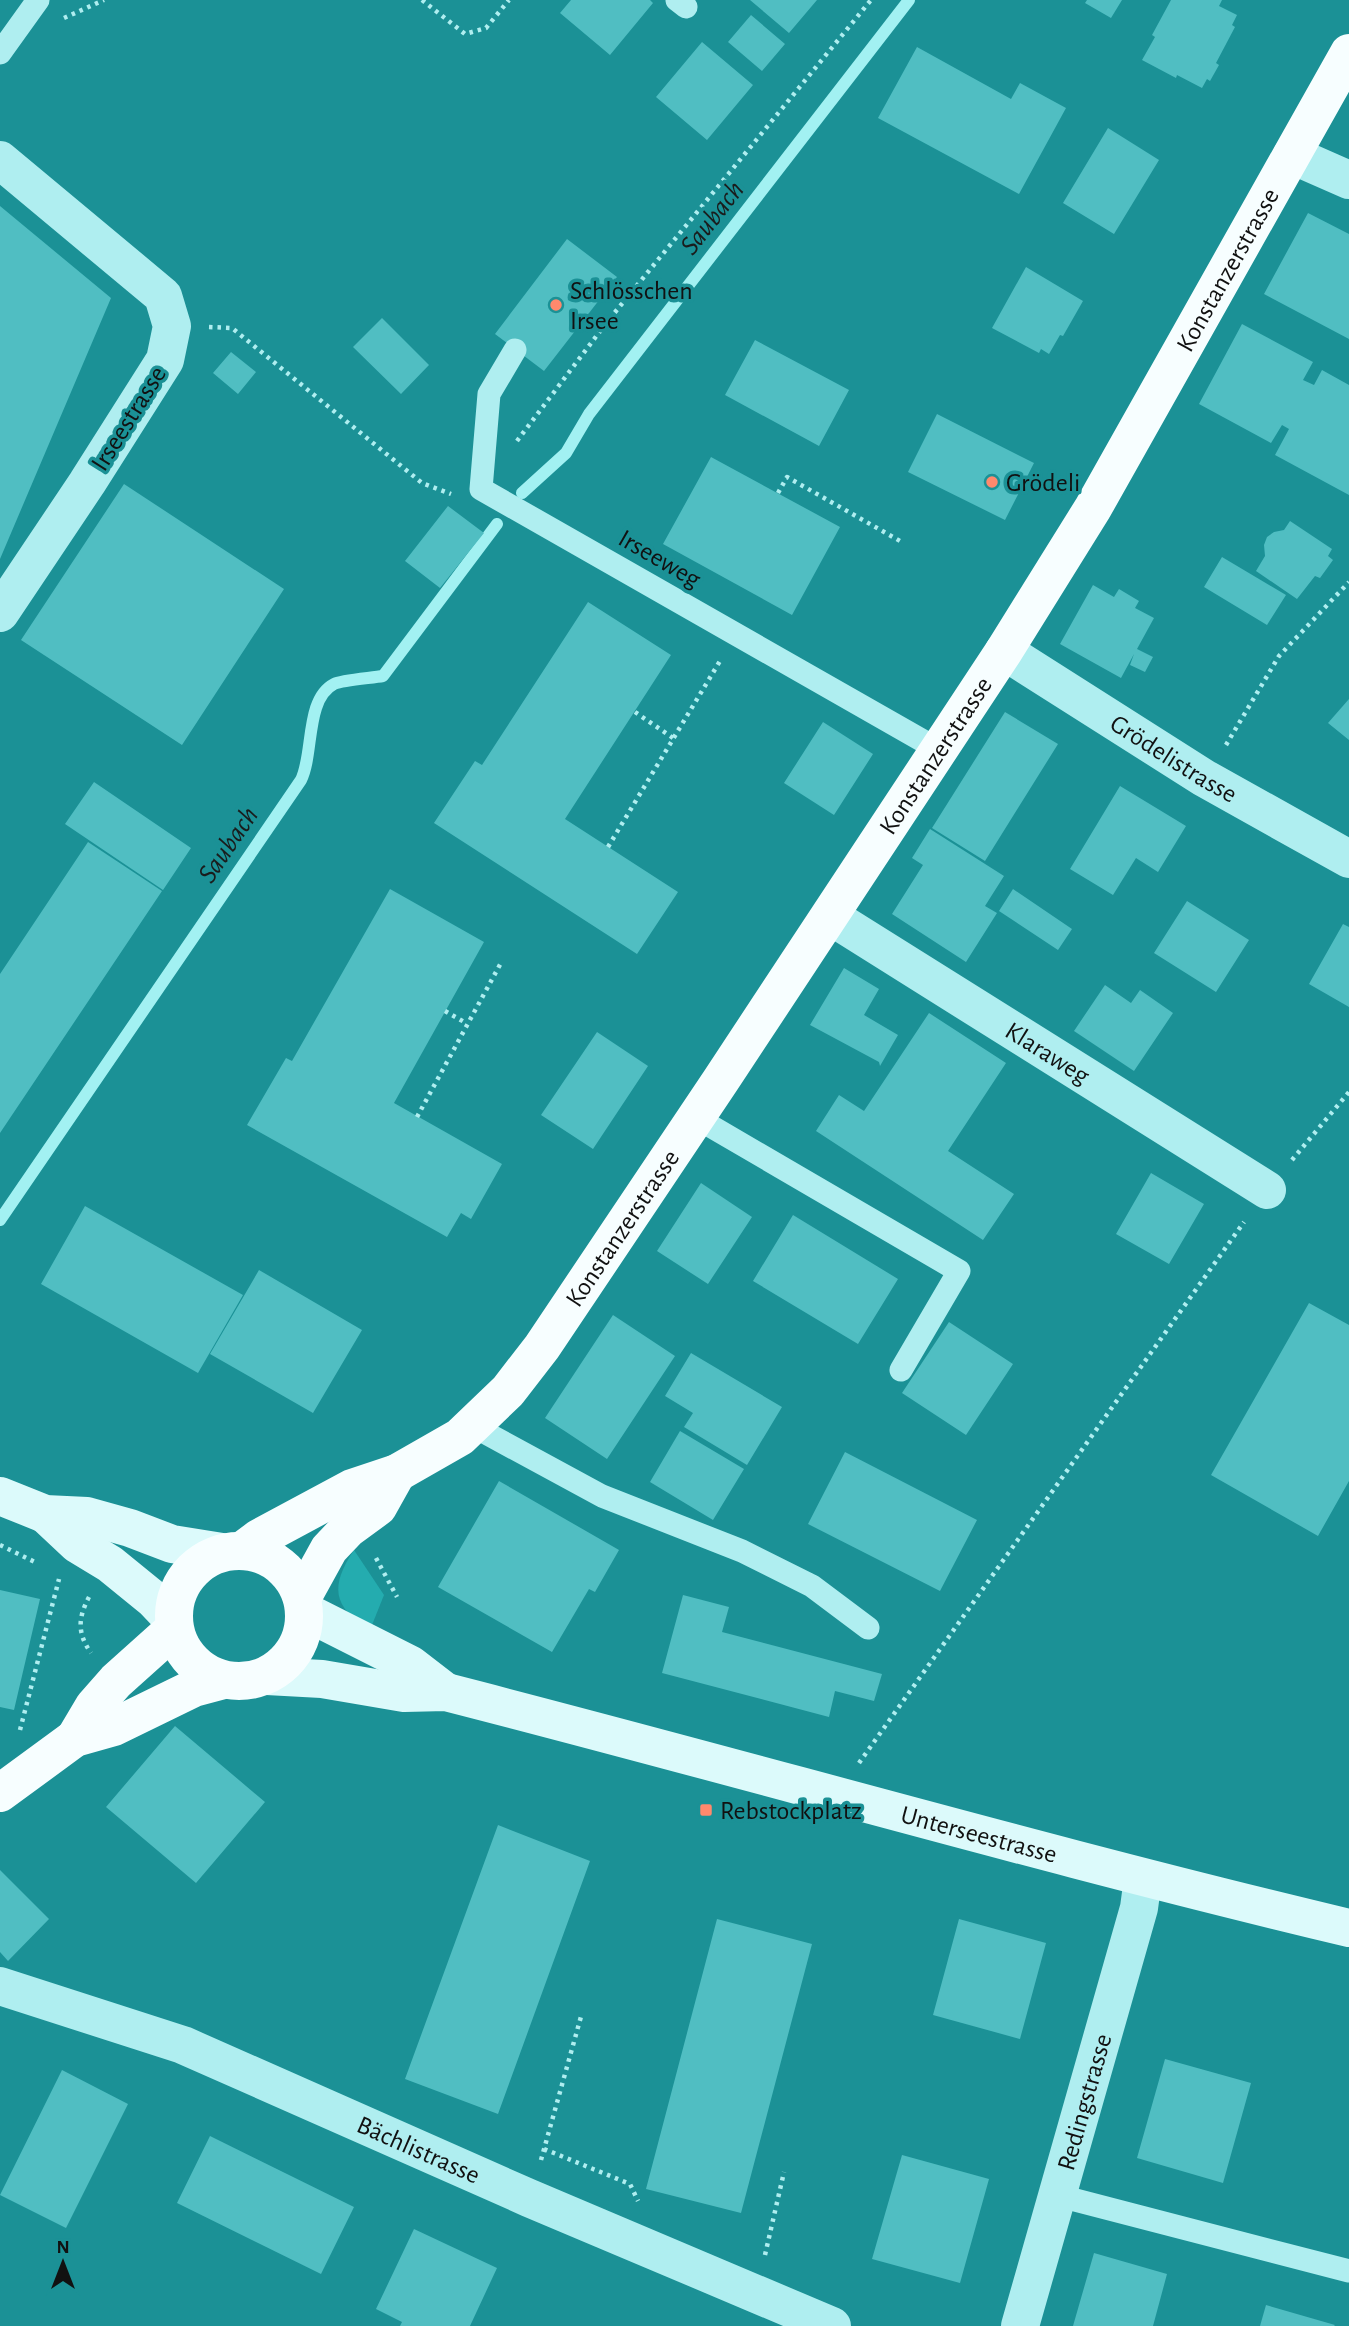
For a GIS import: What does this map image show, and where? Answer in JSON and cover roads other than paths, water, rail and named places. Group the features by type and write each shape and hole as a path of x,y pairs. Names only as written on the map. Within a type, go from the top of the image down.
{"main road":[{"name":"Konstanzerstrasse","path":"232,1551 352,1488 397,1473 460,1437 508,1391 542,1347 830,916 1004,651 1093,509 1349,54"},
{"path":"303,1605 329,1549 378,1507 397,1473"},
{"path":"0,1496 45,1514 87,1516 130,1528 172,1545 262,1555 280,1565 294,1580 303,1605 304,1627 292,1656 267,1676 246,1682 224,1680 206,1674 191,1662 180,1647 173,1624 152,1599 110,1564 78,1545 45,1514"},
{"path":"75,1738 94,1706 173,1624 176,1597 186,1577 202,1562 232,1551"},
{"name":"Unterseestrasse","path":"303,1605 411,1665 446,1692"},
{"name":"Unterseestrasse","path":"267,1676 323,1679 404,1693 446,1692 1143,1878 1349,1928"},
{"path":"0,1793 75,1738 114,1727 194,1688 224,1680"}],"street":[{"path":"1292,155 1349,180"},
{"name":"Irseestrasse","path":"0,160 163,296 172,326 165,360 87,483 2,606"},
{"name":"Grödelistrasse","path":"1004,651 1204,778 1349,859"},
{"name":"Klaraweg","path":"830,916 1267,1190"},
{"name":"Redingstrasse","path":"1020,2326 1139,1908 1143,1878"},
{"name":"Bächlistrasse","path":"0,1986 183,2045 529,2198 832,2326"}],"lane":[{"path":"0,53 38,0"},
{"name":"Irseeweg","path":"515,350 489,394 481,489 939,750"},
{"path":"695,1117 959,1271 901,1370"},
{"path":"472,1426 602,1496 742,1551 812,1586 868,1628"},
{"path":"1056,2195 1349,2271"}],"waterway":[{"name":"Saubach","path":"522,493 566,453 589,414 909,0"},
{"name":"Saubach","path":"0,1220 301,780 308,756 314,714 325,691 334,684 383,676 497,524"}],"place":[{"name":"Schlösschen Irsee","path":"556,305"},
{"name":"Grödeli","path":"992,482"},
{"name":"Rebstockplatz","path":"706,1810"}]}
